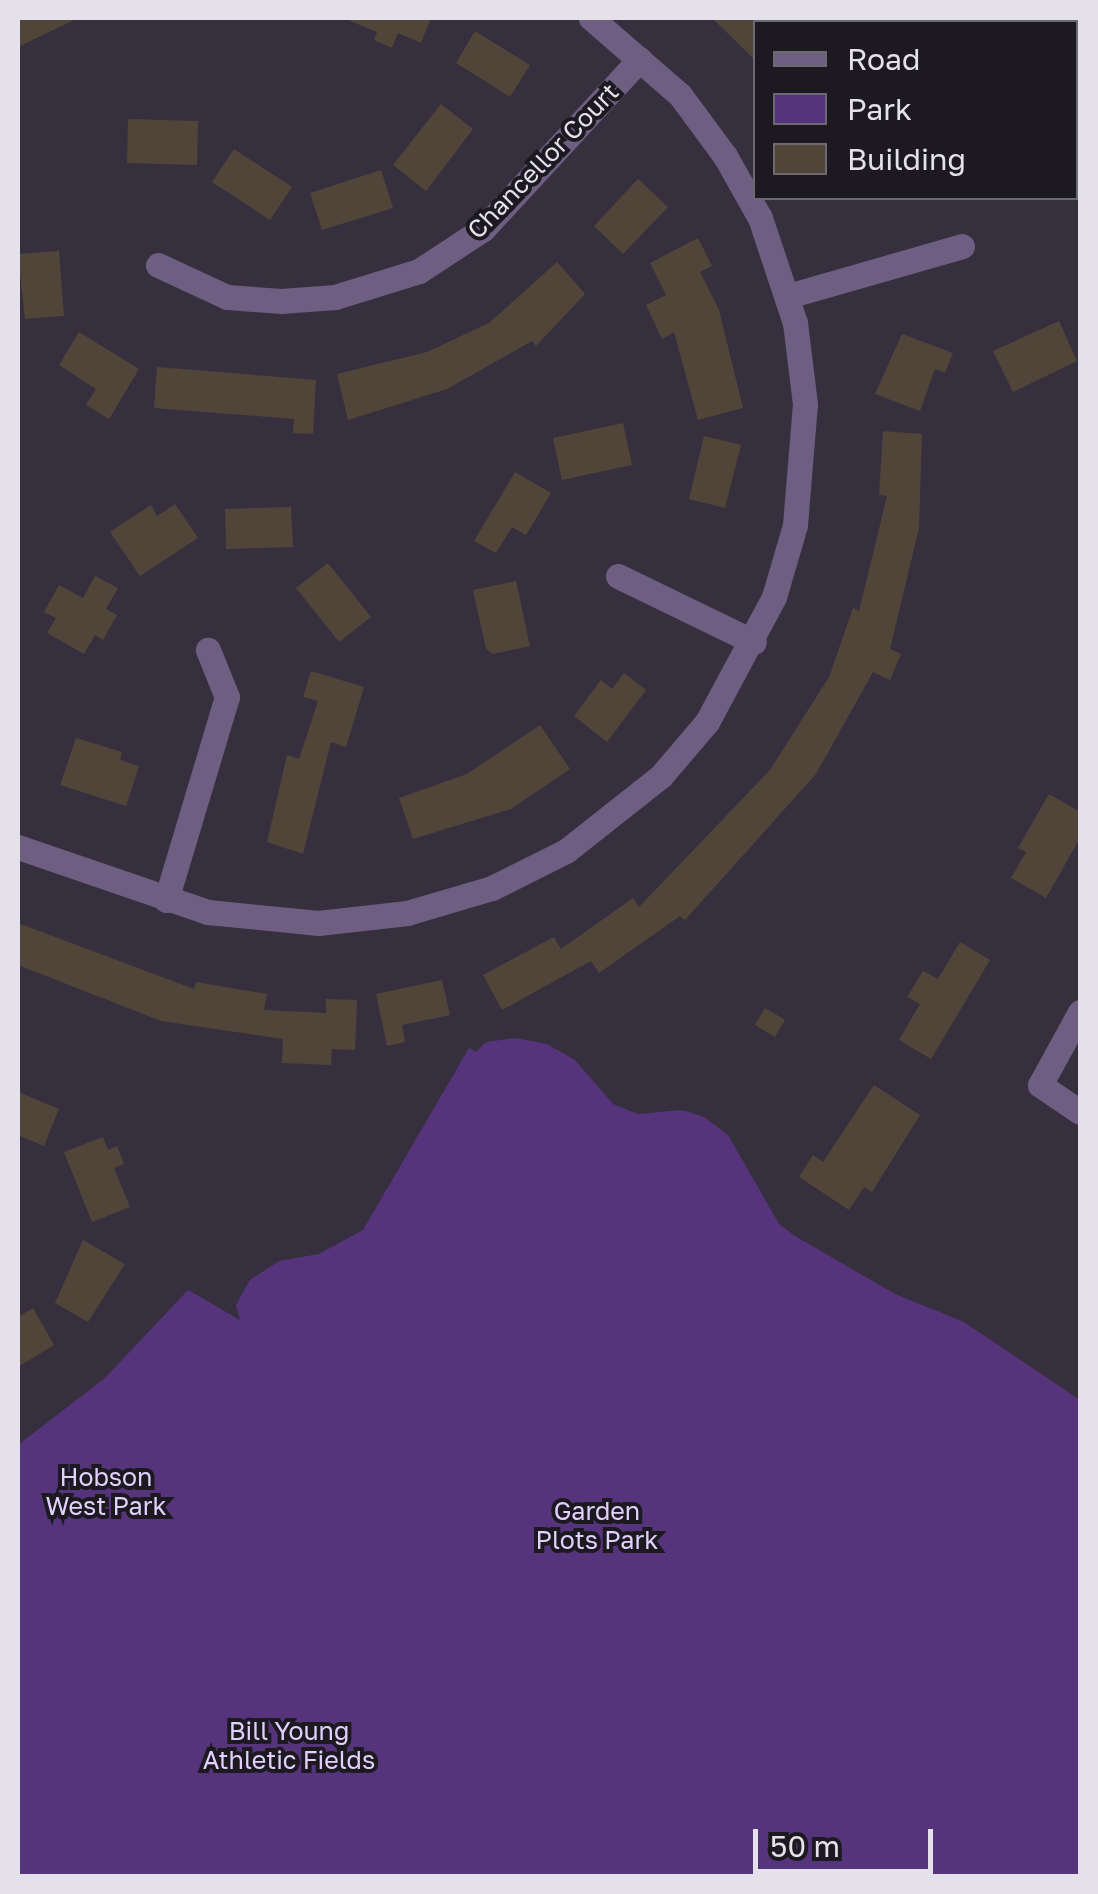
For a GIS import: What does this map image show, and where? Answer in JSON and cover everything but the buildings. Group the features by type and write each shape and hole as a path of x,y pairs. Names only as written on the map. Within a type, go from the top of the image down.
{"street":[{"path":"18,847 166,900 257,920 342,922 424,909 520,876 611,820 661,776 707,722 754,642 788,556 804,462 803,377 788,296 760,218 726,156 680,95 591,18"},
{"name":"Chancellor Court","path":"158,265 227,298 281,300 335,298 419,271 483,229 640,59"},
{"path":"788,296 962,246"},
{"path":"618,576 754,642"},
{"path":"166,900 227,697 208,650"},
{"path":"1080,1012 1040,1085 1080,1112"}],"green space":[{"name":"Garden Plots Park","path":"515,1038 547,1044 575,1060 613,1104 638,1114 682,1110 704,1117 728,1135 779,1224 895,1294 964,1322 1080,1400 1080,1876 18,1876 18,1445 105,1378 188,1290 240,1320 236,1305 250,1280 279,1261 319,1254 363,1230 469,1048 476,1052 486,1042"}],"park label":[{"name":"Hobson West Park","path":"106,1492"},
{"name":"Bill Young Athletic Fields","path":"289,1746"}]}
